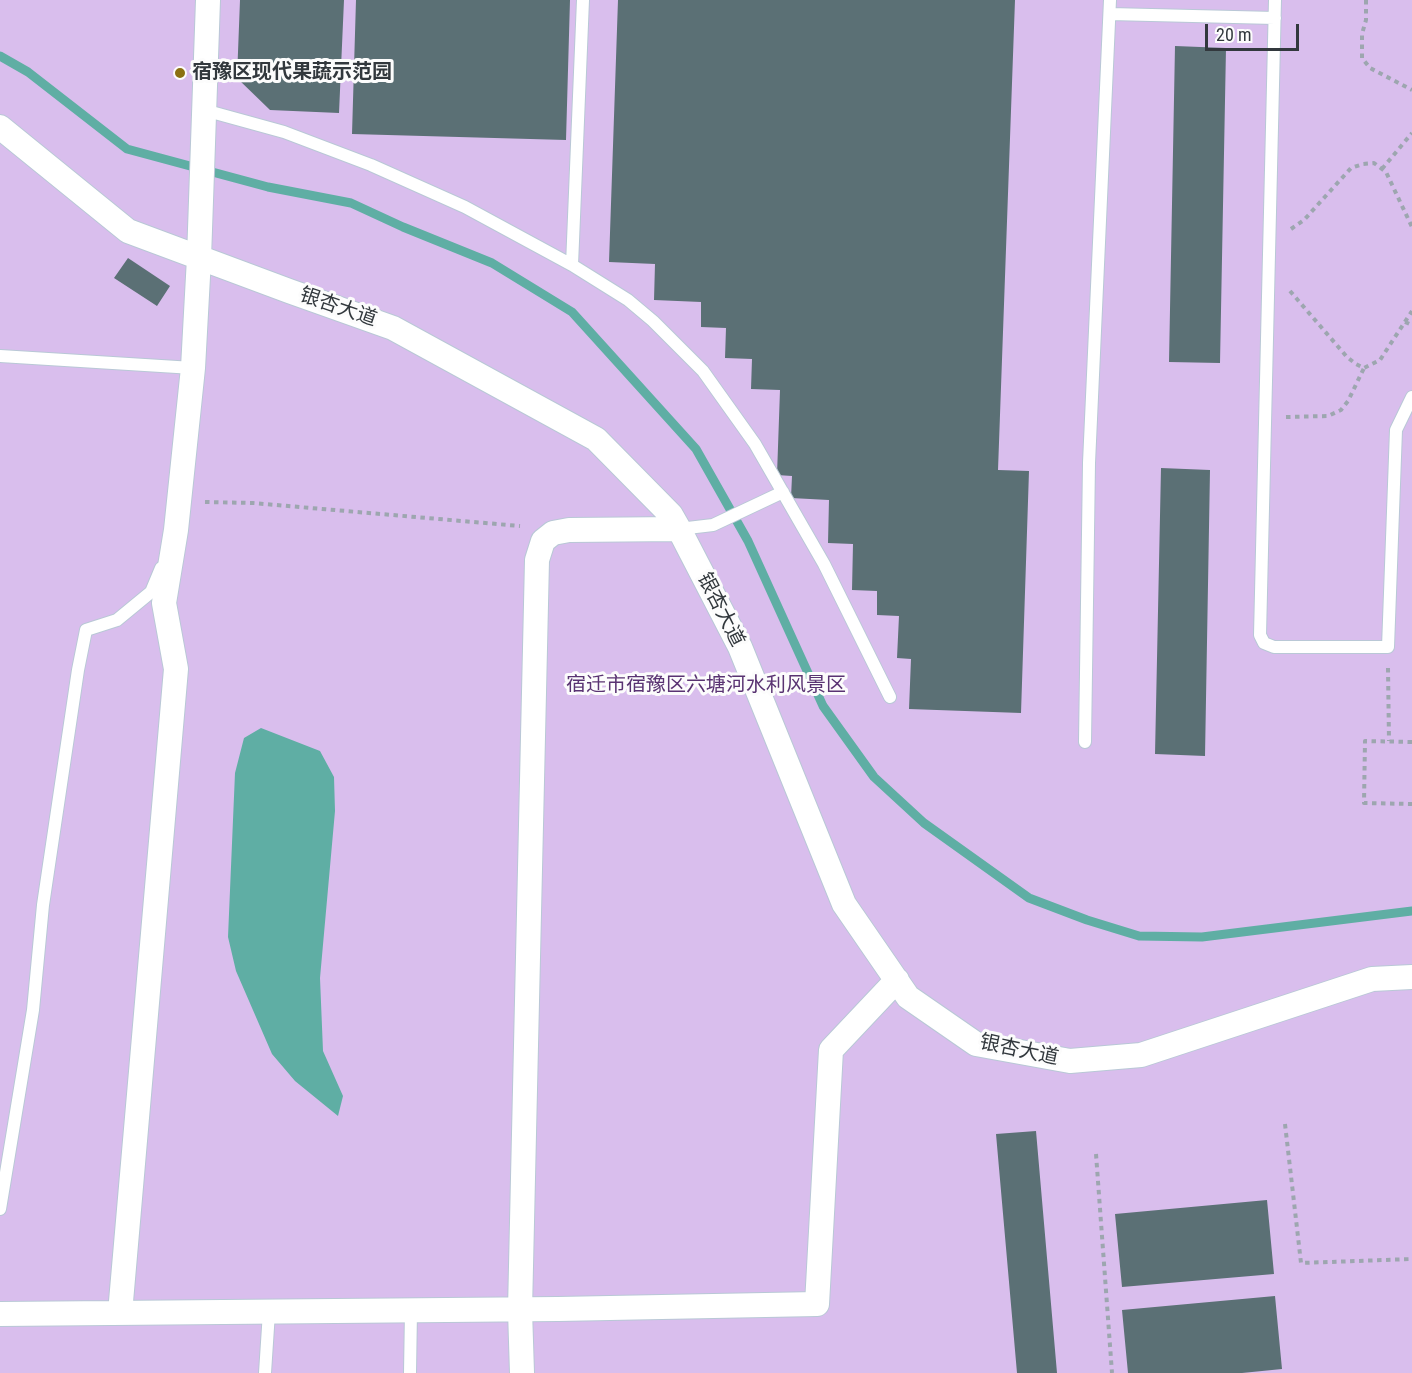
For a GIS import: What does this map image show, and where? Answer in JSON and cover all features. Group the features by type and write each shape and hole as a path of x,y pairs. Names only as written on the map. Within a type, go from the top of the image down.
{"street":[{"path":"120,1313 176,669 164,603 176,530 193,368 208,0"},
{"name":"银杏大道","path":"0,127 128,231 199,249 393,328 596,439 671,515 740,647 843,904 908,997 976,1044 1070,1061 1141,1055 1372,979 1412,977"},
{"path":"522,1373 520,1310 537,560 543,541 553,533 569,530 678,529"},
{"path":"0,1314 520,1310 817,1304 831,1050 897,980"}],"lane":[{"path":"572,266 583,0"},
{"path":"1085,742 1089,463 1110,0"},
{"path":"1275,0 1260,635 1264,643 1274,647 1388,647 1396,430 1412,397"},
{"path":"1110,14 1275,18"},
{"path":"204,110 284,132 371,165 465,207 572,266 628,300 654,321 703,371 755,444 824,564 890,697"},
{"path":"0,356 193,368"},
{"path":"678,529 713,525 783,492"},
{"path":"0,1209 33,1010 44,893 86,630 117,620 151,592 176,530"},
{"path":"410,1373 411,1311"},
{"path":"265,1373 269,1312"}],"path":[{"path":"1366,0 1362,58 1370,68 1412,90"},
{"path":"1382,169 1412,133"},
{"path":"1269,242 1304,220 1351,168 1363,164 1374,163 1386,172 1412,227"},
{"path":"1268,265 1319,327 1347,357 1364,368"},
{"path":"1264,417 1328,416 1341,410 1348,402 1364,368 1380,360 1412,311"},
{"path":"1405,322 1412,325"},
{"path":"179,501 253,503 522,526"},
{"path":"1388,647 1389,741"},
{"path":"1412,742 1365,741 1364,803 1412,804"},
{"path":"1284,1124 1301,1263 1412,1259"},
{"path":"1096,1155 1112,1373"}],"green space":[{"name":"宿迁市宿豫区六塘河水利风景区","path":"0,0 1412,0 1412,1373 0,1373"}],"shaded area":[{"path":"261,728 320,751 334,777 335,811 320,978 323,1051 343,1096 338,1116 295,1081 272,1054 236,971 228,937 235,773 244,738"}],"building":[{"path":"240,0 344,0 339,113 270,110 237,78"},
{"path":"356,0 570,0 566,140 352,134"},
{"path":"618,0 1015,0 998,470 1029,471 1021,713 909,709 911,659 897,658 899,616 877,615 877,591 852,590 853,544 828,543 829,500 791,498 792,476 777,475 780,390 751,389 752,359 725,358 726,328 701,327 701,302 654,300 655,264 609,262"},
{"path":"1175,46 1226,48 1220,363 1169,362"},
{"path":"128,258 170,286 157,306 114,278"},
{"path":"1161,468 1210,470 1205,756 1155,754"},
{"path":"1036,1131 1057,1373 1017,1373 996,1134"},
{"path":"1267,1200 1274,1274 1122,1287 1115,1214"},
{"path":"1275,1296 1282,1369 1242,1373 1128,1373 1122,1310"}],"waterway":[{"path":"0,56 28,72 127,149 268,187 351,203 492,263 572,312 696,449 748,541 823,706 874,777 924,823 1029,898 1087,920 1139,936 1202,937 1412,911"}],"place":[{"name":"宿豫区现代果蔬示范园","path":"180,73"}]}
